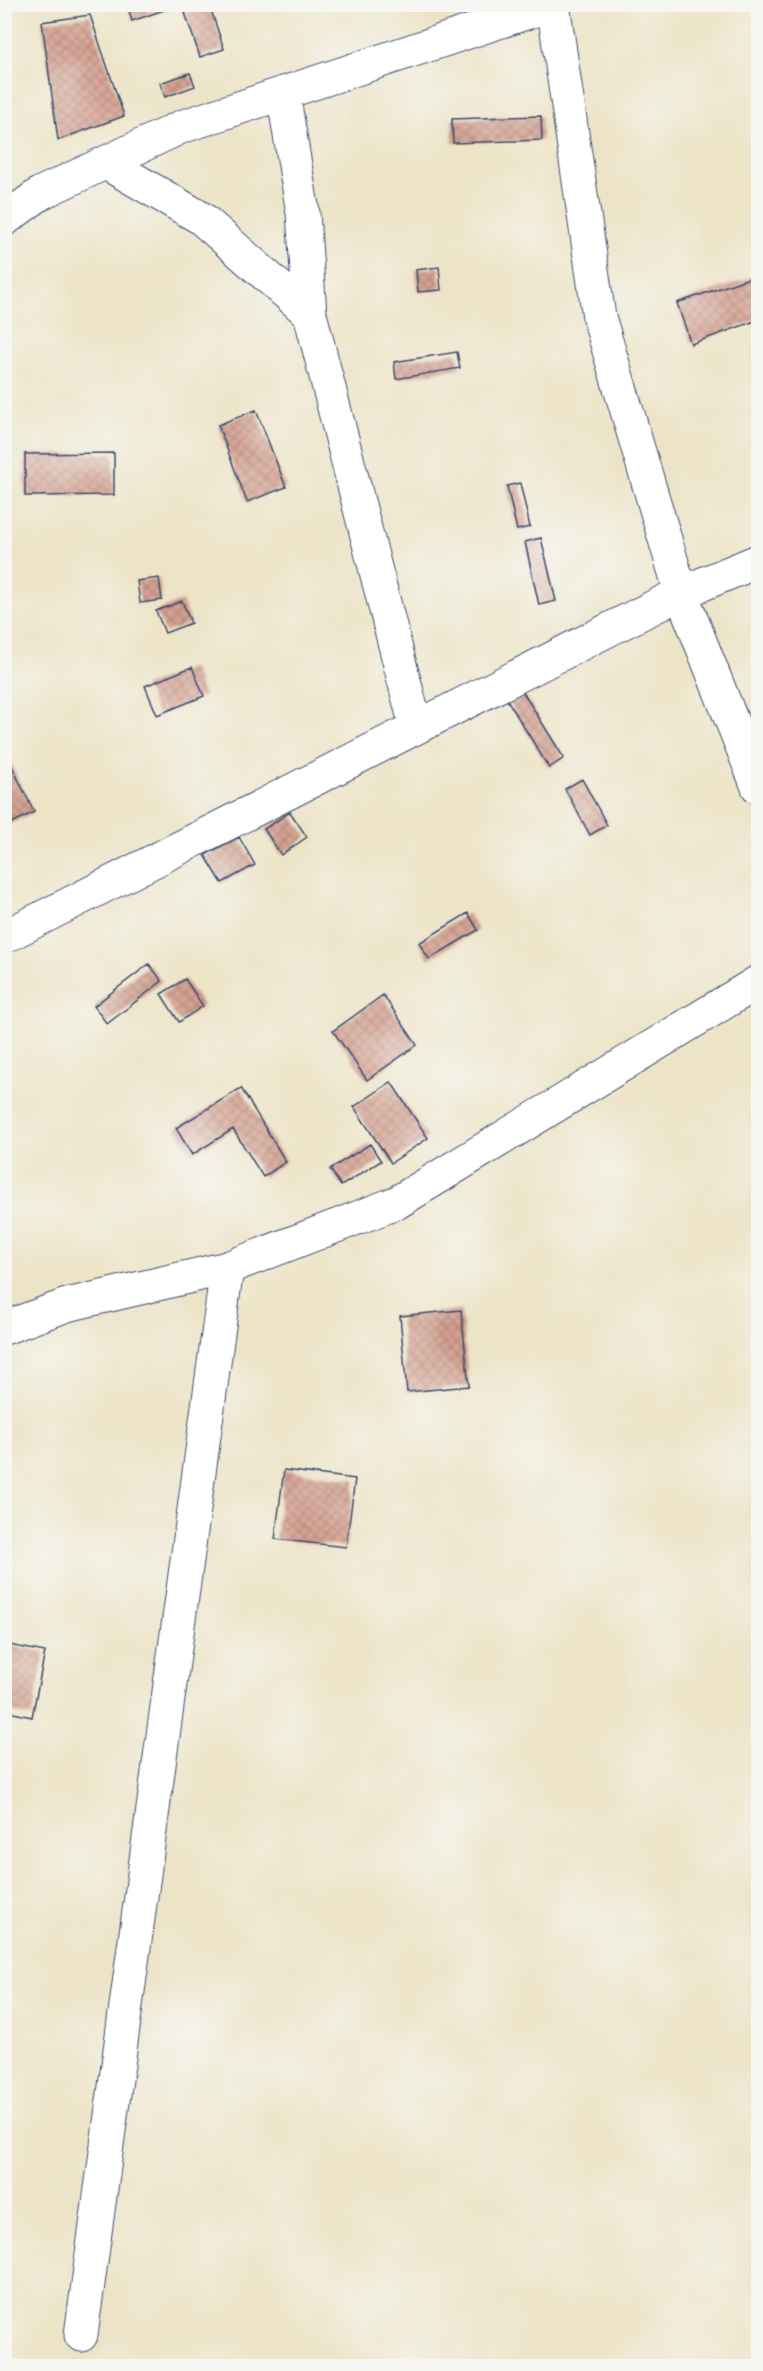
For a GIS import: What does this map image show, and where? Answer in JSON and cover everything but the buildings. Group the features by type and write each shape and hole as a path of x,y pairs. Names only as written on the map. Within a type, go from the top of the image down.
{"street":[{"path":"4,220 40,193 181,127 553,4 599,317 681,593 759,787"},
{"path":"283,93 303,213 310,314 416,727"},
{"path":"105,163 201,218 310,314"},
{"path":"4,937 681,593 759,561"},
{"path":"4,1328 67,1305 227,1268 396,1203 759,982"},
{"path":"81,2335 227,1268"}]}
